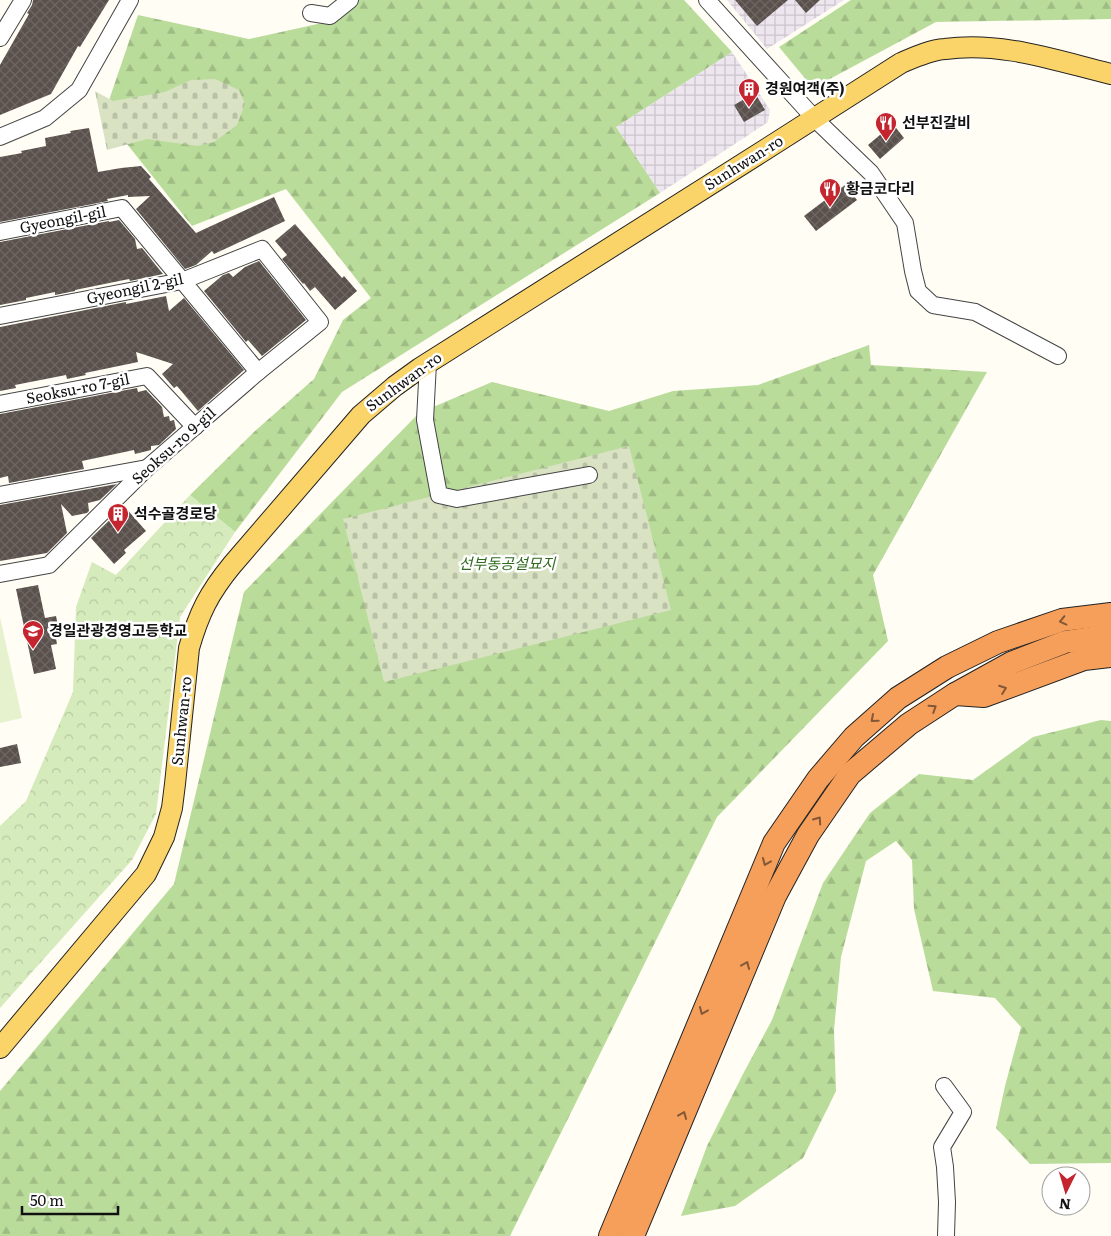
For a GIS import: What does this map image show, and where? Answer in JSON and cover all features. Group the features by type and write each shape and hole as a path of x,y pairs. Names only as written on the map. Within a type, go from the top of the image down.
{"highway":[{"path":"610,1236 774,843 818,779 854,737 898,698 947,667 998,642 1062,620 1111,614"},
{"path":"632,1236 775,896 808,835 850,774 909,724 955,694 1011,663 1065,642 1111,635"},
{"path":"955,694 984,696 1084,659 1111,656"},
{"path":"598,1236 657,1121"},
{"path":"644,1236 664,1160"}],"main road":[{"name":"Sunhwan-ro","path":"0,1048 146,874 164,837 172,808 189,648 201,610 216,585 361,414 395,386 428,363 901,63 922,54 944,49 974,47 1004,49 1111,74"}],"street":[{"path":"0,36 22,0"},
{"path":"0,137 45,118 79,90 130,0"},
{"path":"311,13 330,16 350,0"},
{"path":"707,0 814,119 871,173 905,223 912,271 918,291 934,305 975,312 1058,356"},
{"name":"Gyeongil-gil","path":"0,232 122,208 258,372"},
{"name":"Gyeongil 2-gil","path":"0,316 182,281 262,249 320,322"},
{"name":"Seoksu-ro 9-gil","path":"0,574 49,565 147,468 258,372 320,322"},
{"path":"428,363 425,420 439,494 457,499 589,474"},
{"name":"Seoksu-ro 7-gil","path":"0,404 147,376 195,427"},
{"path":"0,495 147,468"},
{"path":"944,1086 963,1112 942,1147 947,1202 946,1236"}],"shaded area":[{"path":"727,0 844,0 767,49"},
{"path":"732,52 770,110 768,122 660,193 616,127"}],"green space":[{"path":"353,0 684,0 732,52 616,127 660,193 342,392 235,532 190,495 255,431 314,379 343,320 371,298 286,189 192,226 104,115 138,15 249,39 331,21"},
{"path":"851,0 1111,0 1111,19 936,22 813,88 779,47"},
{"path":"215,79 239,90 245,104 237,125 214,142 198,146 147,139 107,150 95,91 113,101 165,92 191,80"},
{"path":"869,345 871,365 987,372 873,575 888,641 717,817 510,1236 0,1236 0,1091 174,884 244,592 419,413 492,382 609,411 673,391 758,385"},
{"name":"선부동공설묘지","path":"629,446 671,610 384,682 343,519"},
{"path":"190,495 235,532 180,617 156,814 132,860 0,1008 0,826 26,801 73,692 76,607 92,562 116,575"},
{"path":"0,617 22,718 0,723"},
{"path":"1101,720 1111,721 1111,1163 1030,1164 996,1128 1021,1027 995,998 933,991 914,909 912,860 896,841 866,861 841,957 834,1030 836,1091 803,1158 735,1206 681,1216 707,1146 772,1020 823,883 870,813 919,774 973,780 1033,737"}],"building":[{"path":"33,0 109,0 80,47 78,46 51,94 0,115 0,65 29,14 27,13"},
{"path":"735,0 788,0 757,26"},
{"path":"795,0 820,0 806,13"},
{"name":"경원여객(주)","path":"755,93 765,110 744,122 734,105"},
{"name":"선부진갈비","path":"893,124 904,138 880,159 868,145"},
{"path":"89,128 98,172 141,166 151,177 149,179 196,233 274,197 285,221 214,254 212,251 196,265 185,269 136,209 150,196 128,197 128,195 107,199 108,201 0,222 0,157 46,146 45,138"},
{"name":"황금코다리","path":"845,185 857,200 816,231 804,216"},
{"path":"119,220 135,239 137,249 142,248 163,274 130,281 129,279 55,295 55,292 0,305 0,242"},
{"path":"295,224 342,278 344,276 357,291 335,310 315,287 310,291 282,259 287,255 275,241"},
{"path":"259,261 306,320 262,356 248,340 246,342 204,291 223,275 229,273 233,277 245,267"},
{"path":"166,296 169,311 184,298 244,370 198,411 177,386 174,388 162,374 173,364 136,352 138,362 85,373 86,375 67,379 66,375 15,385 16,388 0,391 0,327"},
{"path":"137,388 138,392 146,390 162,407 164,417 169,416 170,421 174,420 176,429 159,445 151,446 151,450 135,454 134,450 82,461 84,469 9,483 8,476 0,478 0,414"},
{"path":"117,484 100,500 88,503 89,511 87,513 72,516 61,504 67,533 47,553 0,561 0,505"},
{"name":"석수골경로당","path":"124,506 146,531 124,550 126,553 114,564 91,538"},
{"path":"38,585 45,618 56,616 58,626 54,627 57,644 51,645 56,669 34,674 16,589"},
{"path":"17,744 21,763 0,767 0,748"}],"place":[{"name":"경원여객(주)","path":"749,108"},
{"name":"선부진갈비","path":"886,142"},
{"name":"황금코다리","path":"830,208"},
{"name":"석수골경로당","path":"118,533"},
{"name":"경일관광경영고등학교","path":"33,650"}]}
